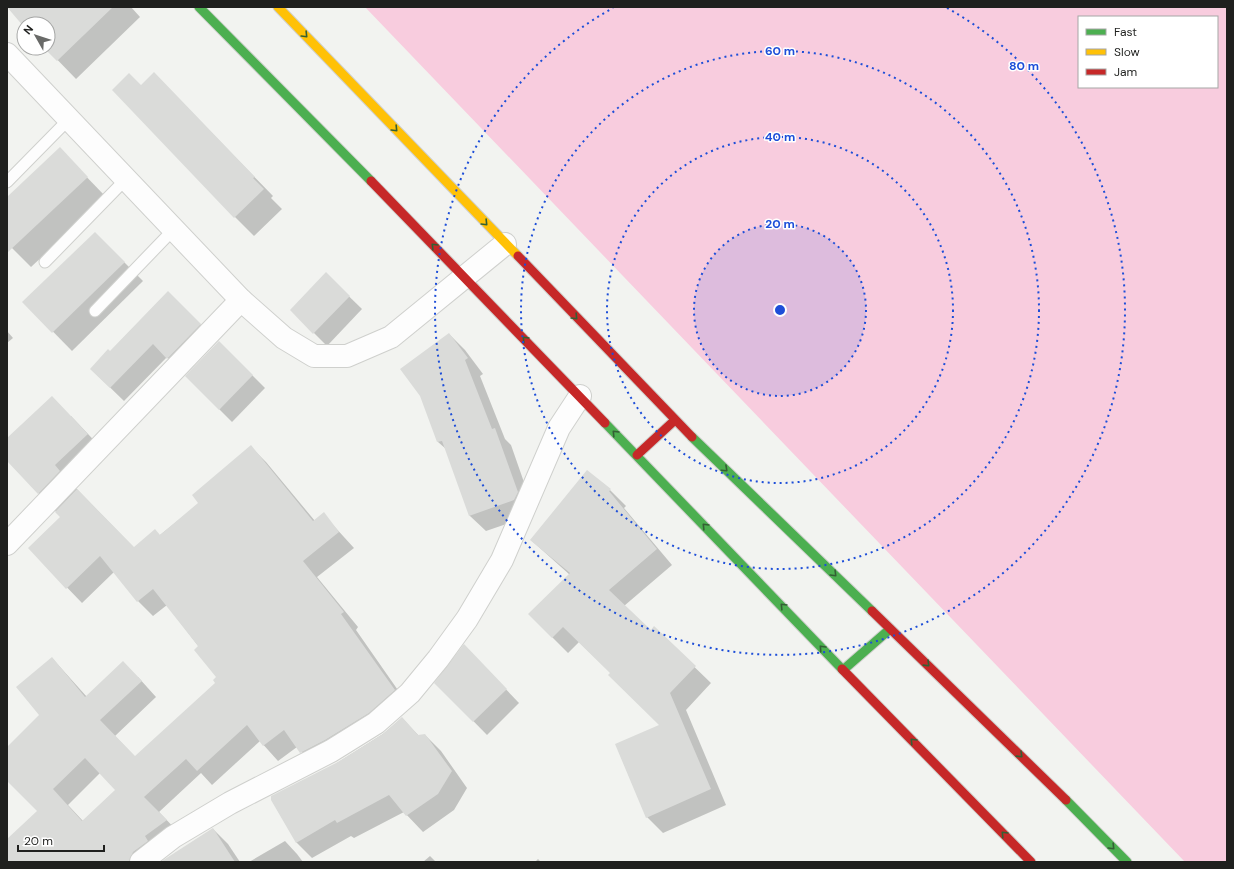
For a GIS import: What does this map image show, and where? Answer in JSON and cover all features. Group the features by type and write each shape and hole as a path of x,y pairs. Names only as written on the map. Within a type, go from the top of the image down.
{"main road":[{"path":"199,7 465,277 843,670 1031,862"},
{"path":"278,7 675,420 806,546 1127,862"},
{"path":"637,455 675,420"},
{"path":"843,670 890,629"}],"street":[{"path":"7,54 241,300 284,338 314,356 347,356 392,337 505,244"},
{"path":"10,535 241,300"},
{"path":"141,862 173,837 230,803 332,751 376,723 410,693 438,659 467,619 502,560 559,428 580,396"}],"lane":[{"path":"7,182 69,119"},
{"path":"45,262 126,179"},
{"path":"95,311 174,229"}],"shaded area":[{"path":"365,7 1227,7 1227,862 1185,862"}],"building":[{"path":"7,7 113,7 57,61 52,56 56,56 56,16 16,16 16,18"},
{"path":"154,72 255,177 253,178 264,189 234,218 112,90 129,73 141,85"},
{"path":"60,147 88,177 7,253 7,197"},
{"path":"95,232 125,262 52,333 22,302"},
{"path":"326,272 350,296 313,334 290,310"},
{"path":"168,291 201,324 167,359 153,344 110,388 90,369 108,349 110,351"},
{"path":"449,333 468,358 465,360 492,429 495,428 518,492 514,500 469,516 442,441 437,442 420,396 400,369"},
{"path":"219,341 253,375 219,410 185,376"},
{"path":"52,396 88,434 55,465 60,471 38,494 7,461 7,438"},
{"path":"251,445 313,521 324,512 339,532 303,561 344,612 341,614 395,690 369,713 325,740 300,753 284,730 263,746 247,725 197,771 186,759 144,797 167,820 145,836 148,841 133,852 129,862 7,862 7,839 37,811 7,781 7,747 39,715 16,687 52,657 85,697 123,661 142,681 100,720 135,756 215,683 213,680 216,677 194,650 198,646 153,589 137,602 100,556 66,589 28,548 60,517 55,512 77,489 134,547 155,529 160,535 198,503 192,495","holes":["85,758 115,790 82,821 53,789"]},
{"path":"587,470 611,489 609,491 657,549 609,590 651,630 654,626 696,666 670,693 711,789 646,818 615,744 659,725 608,675 610,673 563,627 552,638 528,614 570,573 530,540"},
{"path":"464,644 507,689 473,722 434,683"},
{"path":"402,717 418,735 425,734 452,771 438,794 406,816 389,795 337,823 335,820 296,843 271,800 271,796 338,762 383,734"},
{"path":"213,828 235,862 161,862 165,859"}],"traffic: fast":[{"path":"199,7 371,181"},
{"path":"605,423 842,669"},
{"path":"692,437 872,611"},
{"path":"843,670 890,629"},
{"path":"1066,800 1127,862"}],"traffic: slow":[{"path":"278,7 518,256"}],"traffic: jam":[{"path":"371,181 605,423"},
{"path":"518,256 692,437"},
{"path":"637,455 675,420"},
{"path":"872,611 1066,800"},
{"path":"842,669 1031,862"}]}
